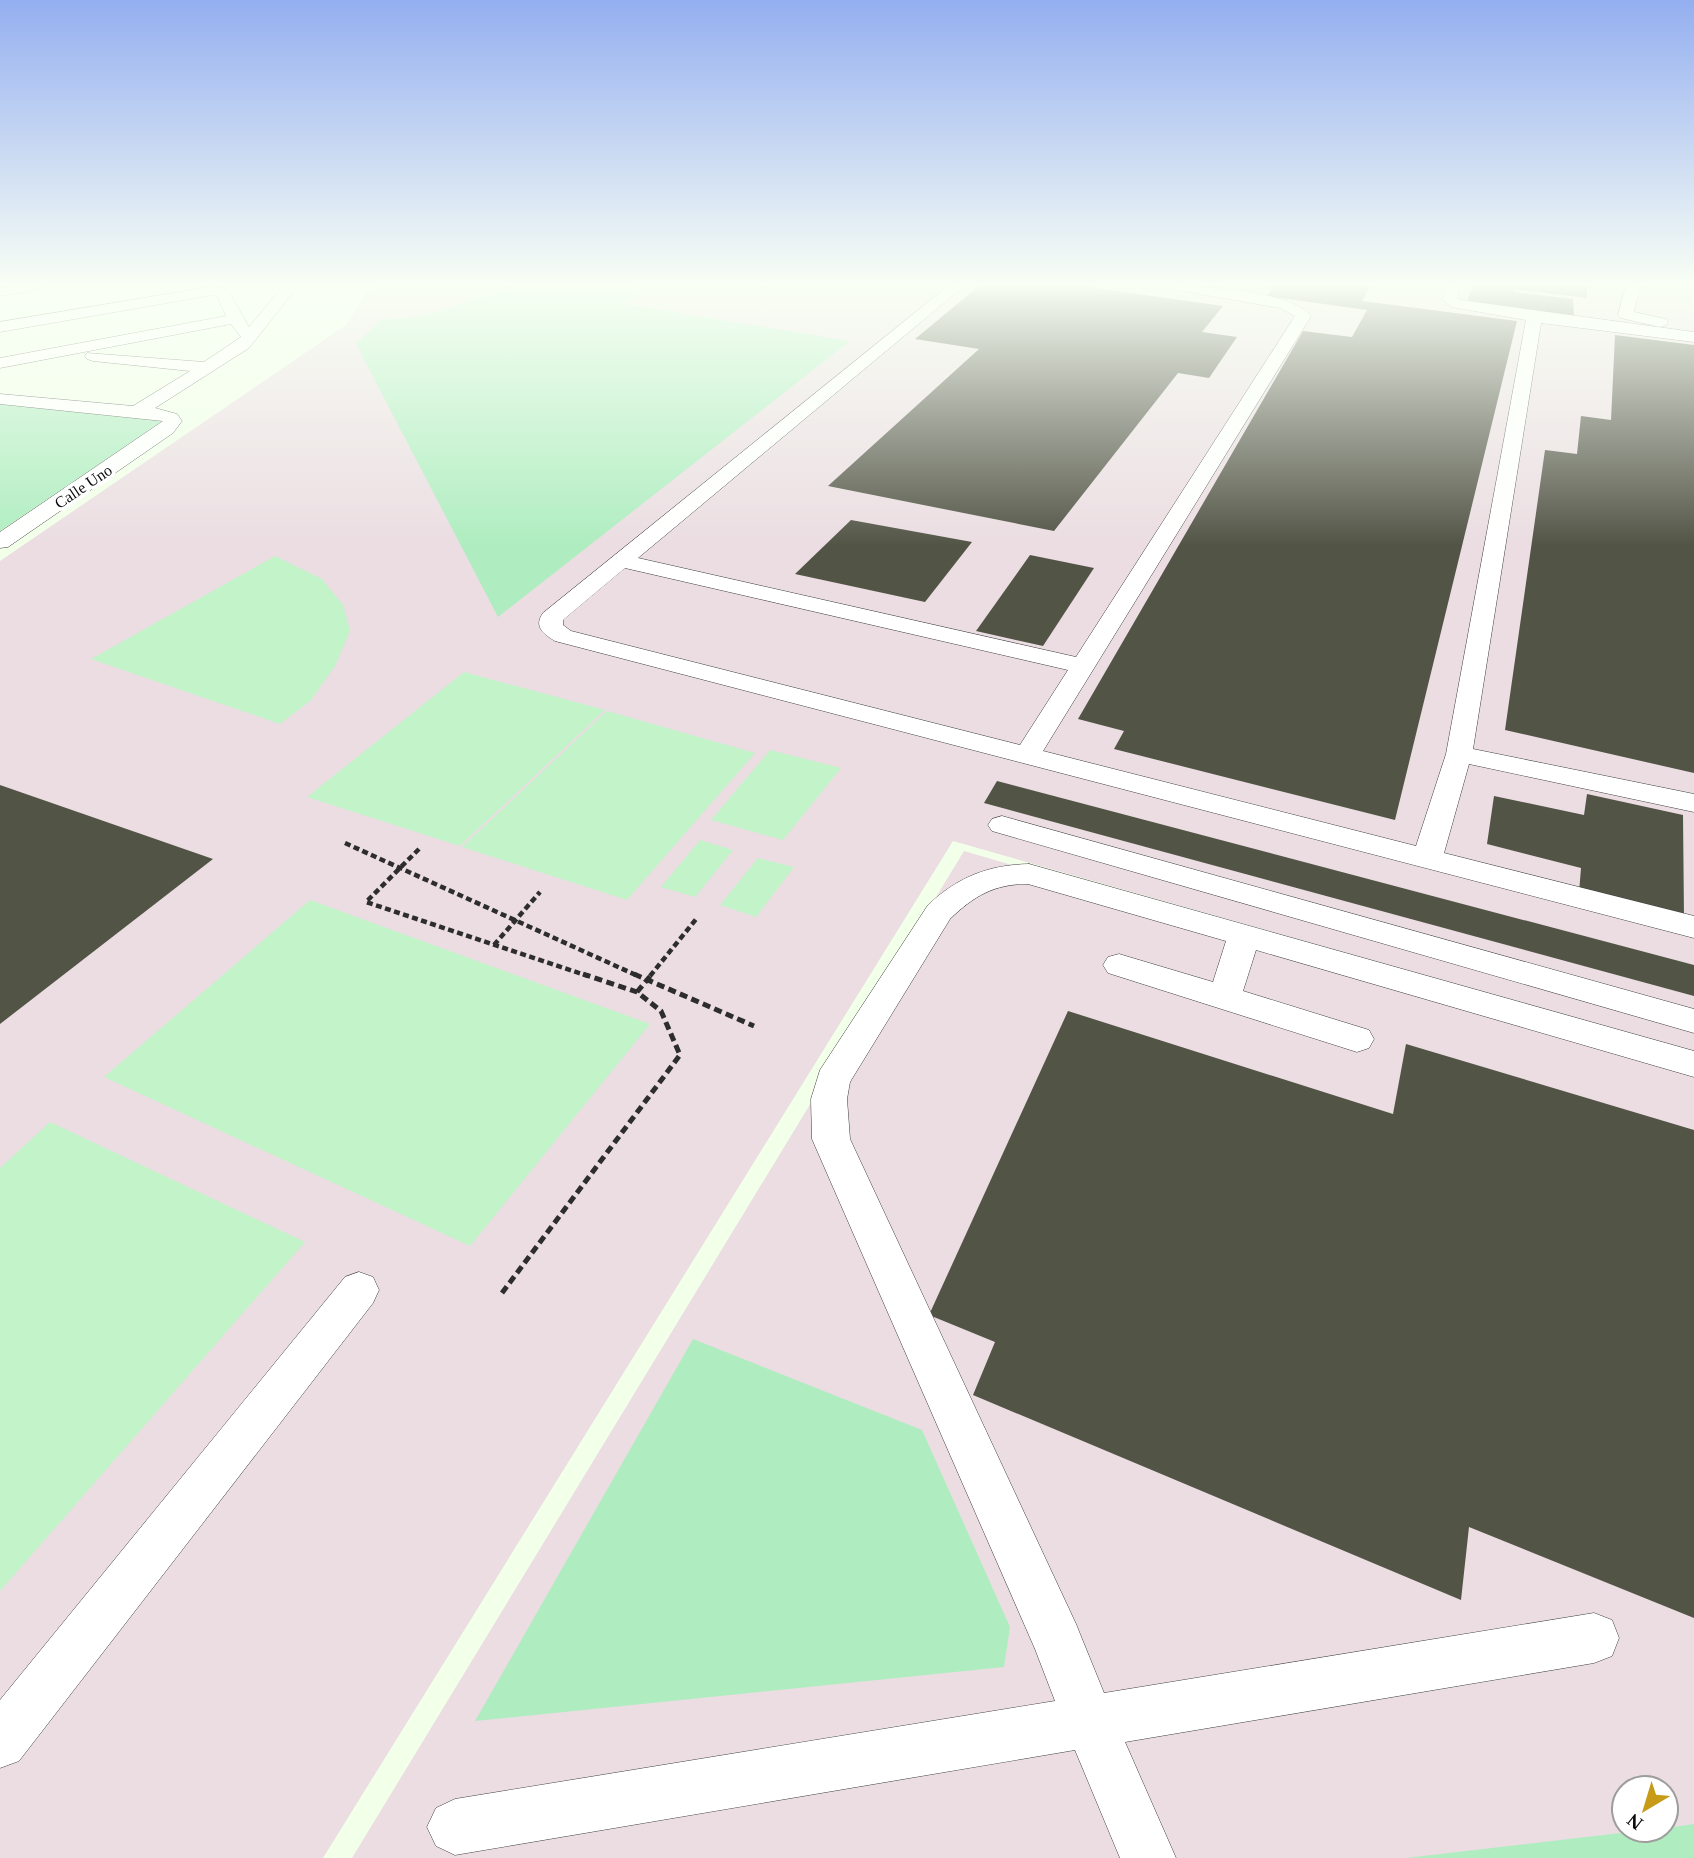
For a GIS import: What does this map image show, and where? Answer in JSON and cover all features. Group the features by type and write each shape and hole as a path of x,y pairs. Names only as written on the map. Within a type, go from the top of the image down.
{"street":[{"path":"0,399 137,412 201,373"},
{"path":"852,373 551,618 551,628 563,636 1694,927"},
{"path":"1026,756 1267,373"},
{"path":"1427,859 1459,754 1524,373"},
{"name":"Calle Uno","path":"0,542 166,429 173,421 171,418 137,412"},
{"path":"623,561 1082,666"},
{"path":"1459,754 1694,803"},
{"path":"1002,825 1694,1021"},
{"path":"1148,1858 1089,1722 1058,1642 831,1139 829,1099 833,1080 939,912 975,882 997,875 1029,874 1694,1064"},
{"path":"1224,998 1244,936"},
{"path":"1119,965 1357,1039"},
{"path":"0,1742 359,1290"},
{"path":"455,1827 1594,1638"}],"path":[{"path":"345,843 515,922 649,978 754,1026"},
{"path":"419,849 366,902 637,992 661,1011 680,1055 502,1293"},
{"path":"494,945 540,892"},
{"path":"637,992 697,918"}],"shaded area":[{"path":"276,373 1694,373 1694,1052 953,841 323,1858 0,1858 0,561"},
{"path":"964,851 1694,1063 1694,1858 352,1858"}],"green space":[{"path":"371,373 810,373 498,617"},
{"path":"0,404 163,421 0,531"},
{"path":"275,556 322,579 343,605 350,631 335,666 311,700 280,724 91,659"},
{"path":"464,672 605,710 460,846 307,797"},
{"path":"607,711 755,753 627,900 462,847"},
{"path":"770,750 841,768 783,840 711,820"},
{"path":"700,840 733,850 695,897 661,887"},
{"path":"758,858 794,867 756,917 720,905"},
{"path":"310,900 650,1024 470,1246 104,1077"},
{"path":"50,1122 305,1242 0,1591 0,1168"},
{"path":"693,1339 922,1430 1010,1627 1004,1667 475,1721"},
{"path":"1694,1824 1694,1858 1406,1858 1610,1834 1610,1844 1680,1844 1680,1826"}],"building":[{"path":"953,373 1213,373 1209,378 1178,373 1054,531 828,486"},
{"path":"1279,373 1504,373 1395,820 1114,749 1124,731 1078,719"},
{"path":"1613,373 1694,373 1694,773 1505,730 1545,450 1577,454 1581,416 1611,420"},
{"path":"851,520 972,542 925,602 795,574"},
{"path":"1030,555 1094,568 1043,646 976,631"},
{"path":"997,781 1694,965 1694,996 984,803"},
{"path":"0,785 213,859 0,1024"},
{"path":"1587,794 1683,815 1684,919 1579,893 1581,868 1487,844 1494,796 1584,815"},
{"path":"1068,1011 1393,1114 1406,1044 1694,1130 1694,1618 1469,1527 1461,1600 973,1395 995,1342 929,1315"}]}
